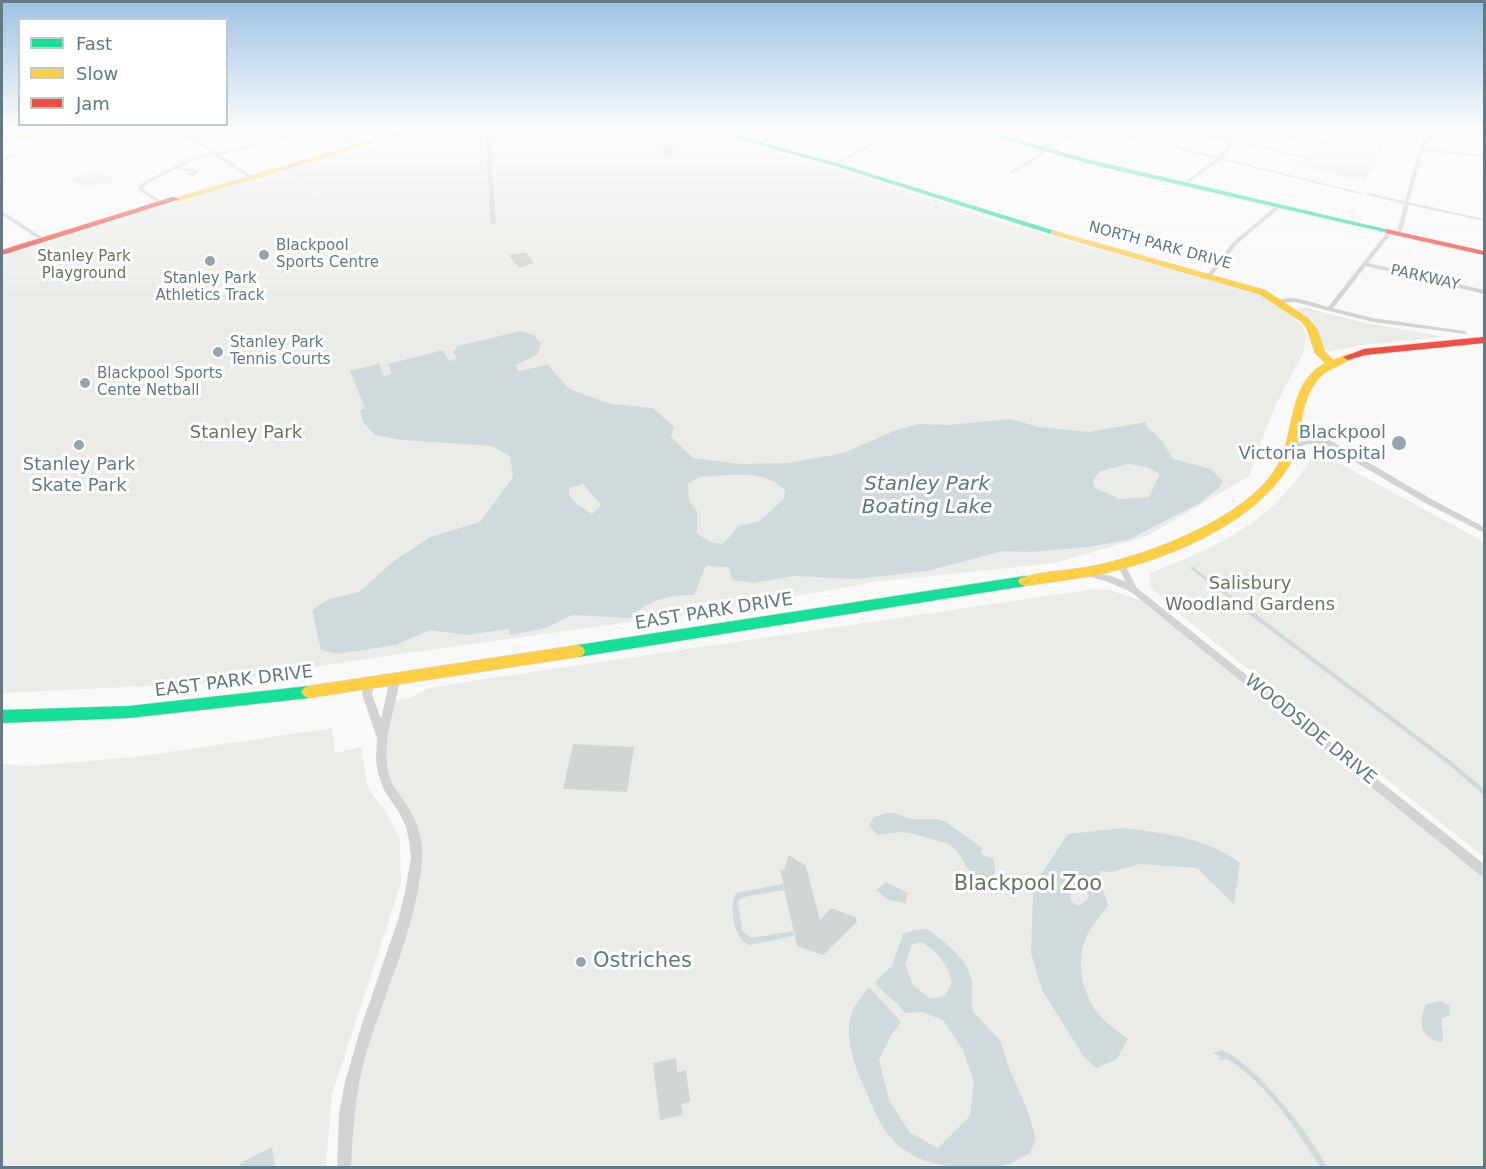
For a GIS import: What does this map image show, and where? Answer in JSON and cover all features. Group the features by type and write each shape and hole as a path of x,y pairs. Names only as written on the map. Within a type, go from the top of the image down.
{"main road":[{"path":"2,253 216,186"},
{"name":"NORTH PARK DRIVE","path":"900,186 986,213 1252,289 1279,301"},
{"path":"1192,186 1393,234 1485,253"},
{"path":"1279,301 1305,320 1312,329 1320,353 1330,362"},
{"name":"EAST PARK DRIVE","path":"2,717 148,711 369,684 1107,568 1183,542 1229,516 1272,481 1284,468 1292,447 1305,385 1314,372 1330,362 1364,352 1477,340"}],"street":[{"path":"143,186 140,189 160,202"},
{"path":"491,186 493,223"},
{"path":"1330,186 1360,193"},
{"path":"1329,309 1365,264 1393,234 1408,204 1412,186"},
{"path":"1369,195 1485,220"},
{"path":"1209,276 1235,243 1279,206"},
{"path":"2,213 42,239"},
{"name":"PARKWAY","path":"1365,264 1485,292"},
{"name":"NORTH PARK DRIVE","path":"1279,301 1295,300 1400,325 1477,340"},
{"path":"1295,427 1306,430 1485,530"},
{"path":"1292,447 1314,442 1337,448"},
{"name":"WOODSIDE DRIVE","path":"1120,563 1134,590"},
{"name":"WOODSIDE DRIVE","path":"1081,572 1108,578 1134,590 1485,871"},
{"path":"344,1167 346,1125 352,1082 403,929 417,861 415,836 407,815 390,794 382,771 382,738 395,679"},
{"path":"369,684 367,694 382,738"}],"green space":[{"path":"80,186 97,186 85,189"},
{"name":"Stanley Park","path":"228,186 304,186 321,196 305,186 889,186 1011,225 1256,293 1289,313 1303,328 1306,335 1304,351 1274,408 1249,476 1147,536 1056,563 874,582 718,610 211,683 2,693 2,256"},
{"path":"1295,308 1306,308 1361,322 1445,337 1361,345 1329,352 1324,347 1313,323"},
{"name":"Salisbury Woodland Gardens","path":"1317,451 1484,542 1484,857 1178,613 1151,587 1149,576 1151,573 1223,540 1257,519 1286,492"},
{"name":"Blackpool Zoo","path":"1094,589 1109,590 1143,601 1197,638 1484,871 1484,1167 344,1168 352,1082 403,929 415,836 382,771 391,702 410,698 427,689 471,681"},
{"path":"332,728 335,753 361,747 368,789 385,811 400,839 401,883 332,1094 326,1167 2,1167 2,764 27,766 135,757"}],"water":[{"name":"Stanley Park Boating Lake","path":"520,331 534,335 541,344 537,355 516,365 518,371 548,365 569,389 611,404 653,408 674,427 671,437 693,458 740,464 788,463 844,453 896,430 920,424 949,425 1010,419 1039,427 1088,432 1146,422 1145,425 1162,441 1173,459 1211,469 1223,481 1219,488 1200,503 1128,540 1088,547 1030,552 1003,551 927,571 855,579 794,576 753,583 733,580 728,567 706,566 694,595 659,600 644,607 630,618 572,615 546,628 510,635 509,629 466,635 430,630 396,645 337,654 321,650 312,610 329,599 359,592 394,561 430,537 480,522 513,477 510,456 492,446 402,440 375,435 364,423 360,410 365,408 350,371 379,364 384,376 392,374 388,364 443,350 449,361 457,359 453,352 458,346","holes":["1129,464 1147,467 1160,474 1149,497 1119,499 1094,487 1093,480 1100,471","745,475 768,479 785,491 784,498 759,521 739,526 723,544 710,542 697,533 697,511 689,500 688,484 699,477","583,484 601,505 592,514 578,505 569,495 569,488"]},
{"path":"895,813 911,819 937,819 946,822 982,848 981,853 984,856 993,858 995,872 989,885 976,882 957,851 949,844 901,832 877,835 869,825 874,817"},
{"path":"1124,828 1170,835 1213,847 1240,863 1234,904 1197,868 1140,864 1111,872 1100,871 1099,877 1108,905 1089,931 1083,945 1082,979 1095,1010 1128,1039 1117,1059 1096,1068 1084,1057 1042,990 1031,953 1033,894 1040,876 1068,834","holes":["1079,884 1085,887 1089,898 1079,906 1071,902 1070,888"]},
{"path":"886,882 908,893 905,903 888,900 876,890"},
{"path":"783,884 784,890 744,897 738,901 742,930 751,938 793,931 794,936 750,945 744,942 734,922 733,906 736,893"},
{"path":"927,929 948,945 961,959 970,974 973,1012 1000,1040 1036,1139 1030,1153 1010,1163 997,1167 970,1168 942,1165 916,1157 904,1150 885,1130 861,1080 851,1050 849,1029 853,1010 869,987 901,1022 890,1037 879,1060 889,1100 910,1133 938,1148 970,1116 974,1082 963,1050 943,1020 922,1012 905,1013 875,982 892,966 903,934","holes":["922,942 937,954 950,975 952,982 945,996 930,999 913,985 905,965 912,944"]},
{"path":"1440,1001 1450,1005 1449,1016 1442,1018 1442,1042 1429,1038 1425,1034 1422,1023 1426,1004"},
{"path":"1222,1050 1236,1058 1266,1084 1295,1119 1327,1167 1320,1167 1291,1122 1255,1081 1227,1059 1219,1060 1220,1056 1213,1053"},
{"path":"272,1147 275,1167 240,1167 240,1163"}],"building":[{"path":"526,253 534,263 519,268 509,255"},
{"path":"573,744 634,747 627,792 563,789"},
{"path":"789,855 806,866 820,920 831,908 855,917 857,922 823,955 797,946 780,870 784,869"},
{"path":"676,1058 677,1072 686,1070 690,1102 681,1104 683,1115 660,1120 653,1063"}],"waterway":[{"path":"1192,568 1233,599"},
{"path":"1231,598 1450,763 1484,792"}],"traffic: fast":[{"path":"904,186 1054,232"},
{"path":"1192,186 1389,231"},
{"path":"578,651 1025,581"},
{"path":"2,717 129,712 309,692"}],"traffic: slow":[{"path":"176,199 222,186"},
{"path":"1054,232 1262,292 1305,320 1312,329 1320,353 1330,362"},
{"path":"1025,581 1107,568 1150,555 1196,536 1238,511 1257,497 1284,465 1291,446 1303,394 1312,379 1326,367 1348,357"},
{"path":"309,692 578,651"}],"traffic: jam":[{"path":"2,253 176,199"},
{"path":"1389,231 1484,253"},
{"path":"1348,357 1364,352 1484,340"}],"place":[{"name":"Blackpool Sports Centre","path":"264,255"},
{"name":"Stanley Park Athletics Track","path":"210,261"},
{"name":"Stanley Park Tennis Courts","path":"218,352"},
{"name":"Blackpool Sports Cente Netball","path":"85,383"},
{"name":"Blackpool Victoria Hospital","path":"1399,443"},
{"name":"Stanley Park Skate Park","path":"79,445"},
{"name":"Ostriches","path":"581,962"}],"park label":[{"name":"Stanley Park Playground","path":"84,266"}]}
